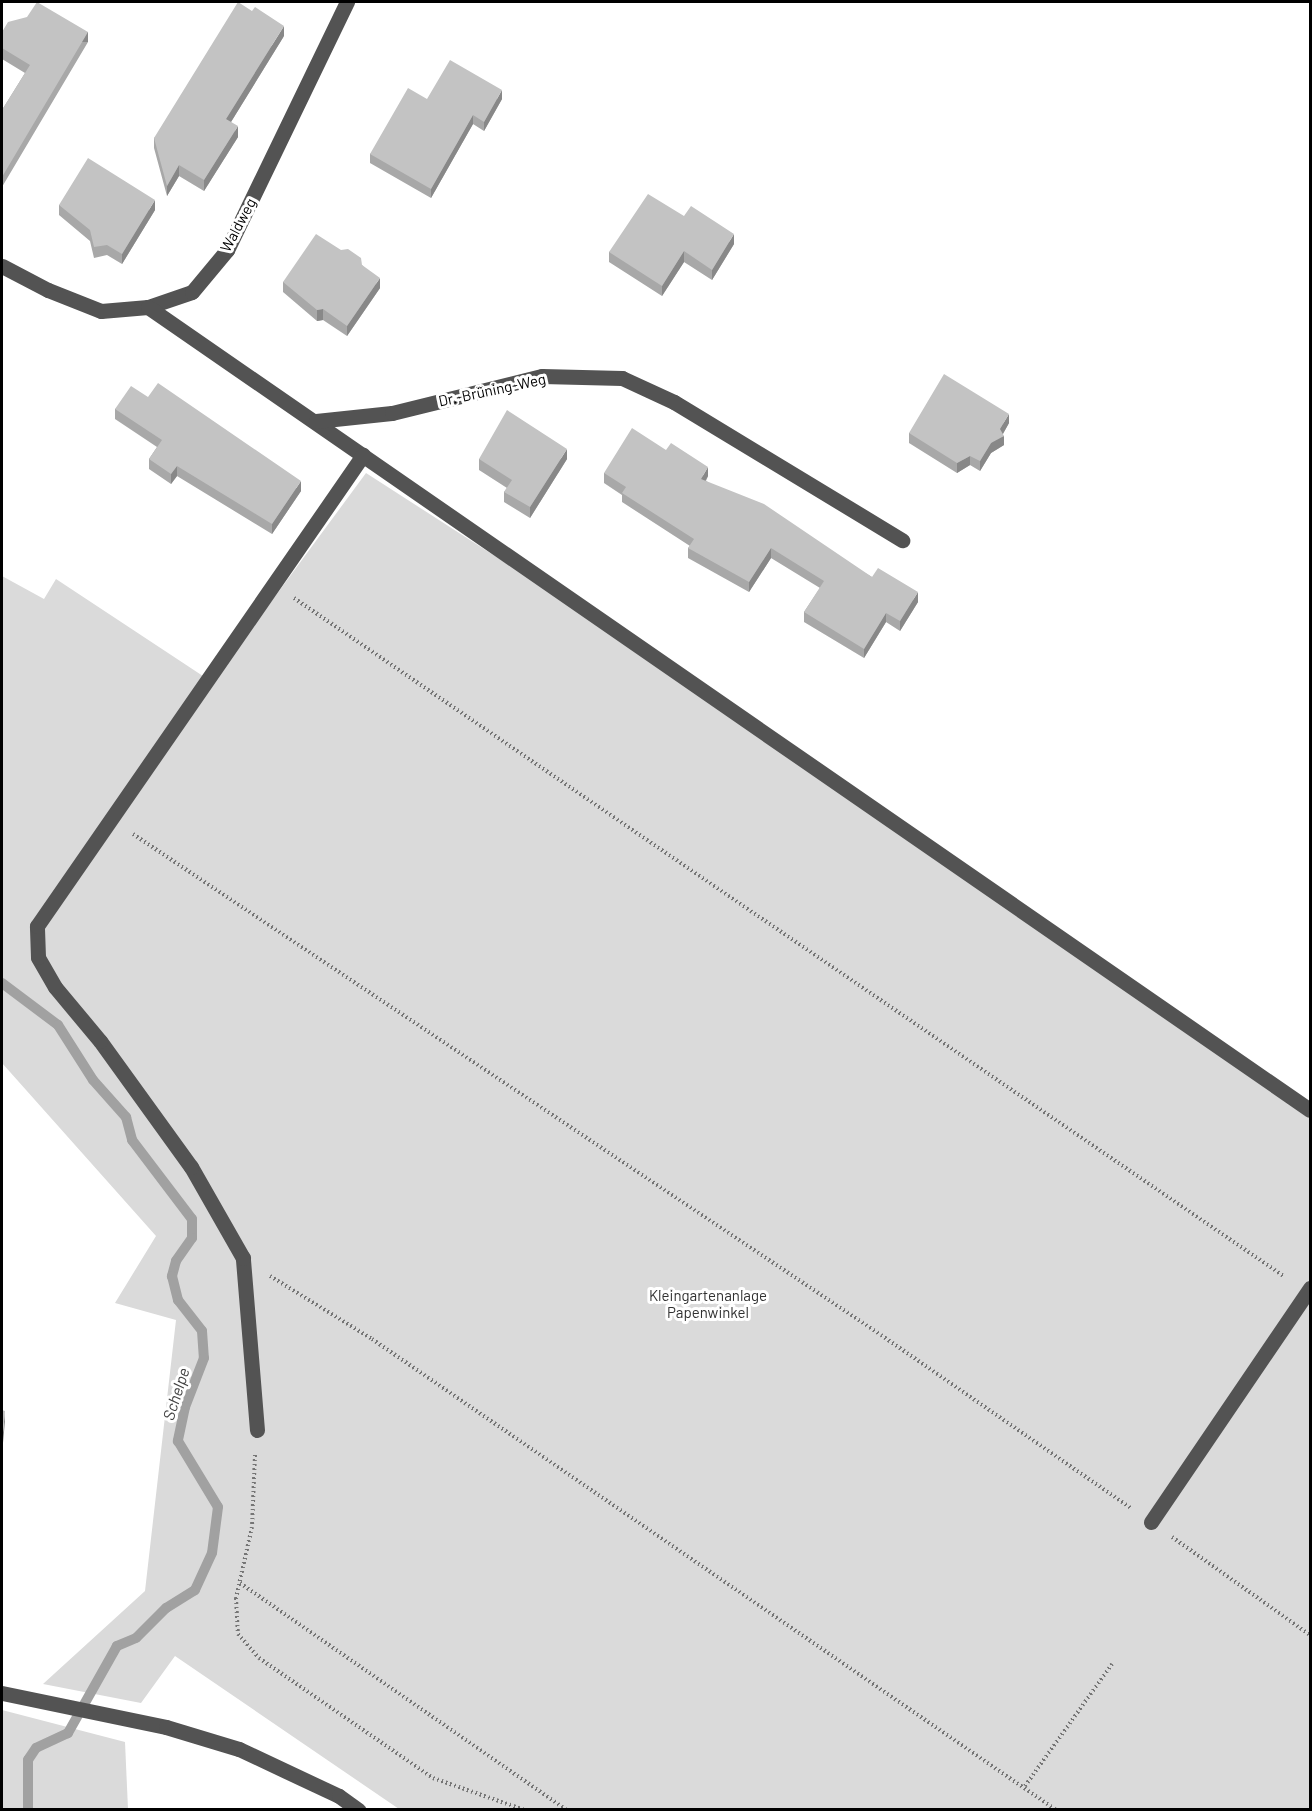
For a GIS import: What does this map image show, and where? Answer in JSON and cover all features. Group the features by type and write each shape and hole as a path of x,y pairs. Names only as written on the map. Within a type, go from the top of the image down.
{"street":[{"name":"Waldweg","path":"2,266 48,290 101,311 148,307 192,292 227,250 347,2"},
{"path":"148,307 1311,1110"},
{"name":"Dr.-Brüning-Weg","path":"316,421 393,413 542,376 622,378 674,402 902,540"},
{"path":"257,1431 243,1258 191,1167 100,1041 55,987 38,957 37,926 363,456"},
{"path":"1151,1522 1309,1290"},
{"path":"2,1693 166,1727 271,1762 358,1809"}],"path":[{"path":"274,584 1309,1290"},
{"path":"111,819 880,1335 1311,1635"},
{"path":"243,1258 372,1339 1056,1809"},
{"path":"257,1431 252,1527 240,1583 238,1635 259,1658 433,1778 525,1809"},
{"path":"240,1583 567,1809"},
{"path":"1025,1786 1112,1664"}],"green space":[{"name":"Kleingartenanlage Papenwinkel","path":"366,473 830,772 1310,1110 1310,1809 399,1809 175,1656 141,1703 43,1684 145,1591 176,1320 115,1303 156,1236 2,1063 2,576 44,599 56,579 212,682"},
{"path":"2,1710 125,1742 128,1809 2,1809"}],"building":[{"path":"37,2 88,32 2,177 2,110 30,65 2,48 2,32 8,22 27,17"},
{"path":"238,2 252,11 255,7 284,26 226,119 238,126 204,180 179,165 167,186 154,138"},
{"path":"450,60 502,90 484,122 473,115 431,189 370,154 408,88 427,99"},
{"path":"88,158 155,200 122,254 107,245 94,247 90,230 59,205"},
{"path":"648,194 684,216 691,206 734,234 712,270 684,251 662,286 609,252"},
{"path":"316,234 341,250 348,249 361,258 362,265 380,278 347,326 323,309 317,310 283,282"},
{"path":"944,374 1009,414 1000,429 1004,436 991,443 980,461 970,456 957,463 909,433"},
{"path":"158,383 301,481 272,524 177,466 171,474 149,459 162,440 115,409 131,386 148,397"},
{"path":"507,410 567,449 530,507 504,492 512,480 479,459"},
{"path":"632,428 666,450 671,443 708,467 701,479 764,504 872,577 878,568 918,592 900,621 886,613 864,649 804,612 824,581 771,548 749,582 688,548 694,539 622,493 626,487 604,473"},
{"path":"2,1410 5,1411 2,1443"}],"waterway":[{"name":"Schelpe","path":"2,983 58,1025 93,1080 126,1117 132,1140 192,1219 192,1238 176,1261 172,1276 178,1300 202,1331 204,1358 185,1407 178,1441 218,1507 212,1553 195,1590 166,1608 136,1638 117,1646 68,1733 36,1748 28,1760 28,1810"}]}
